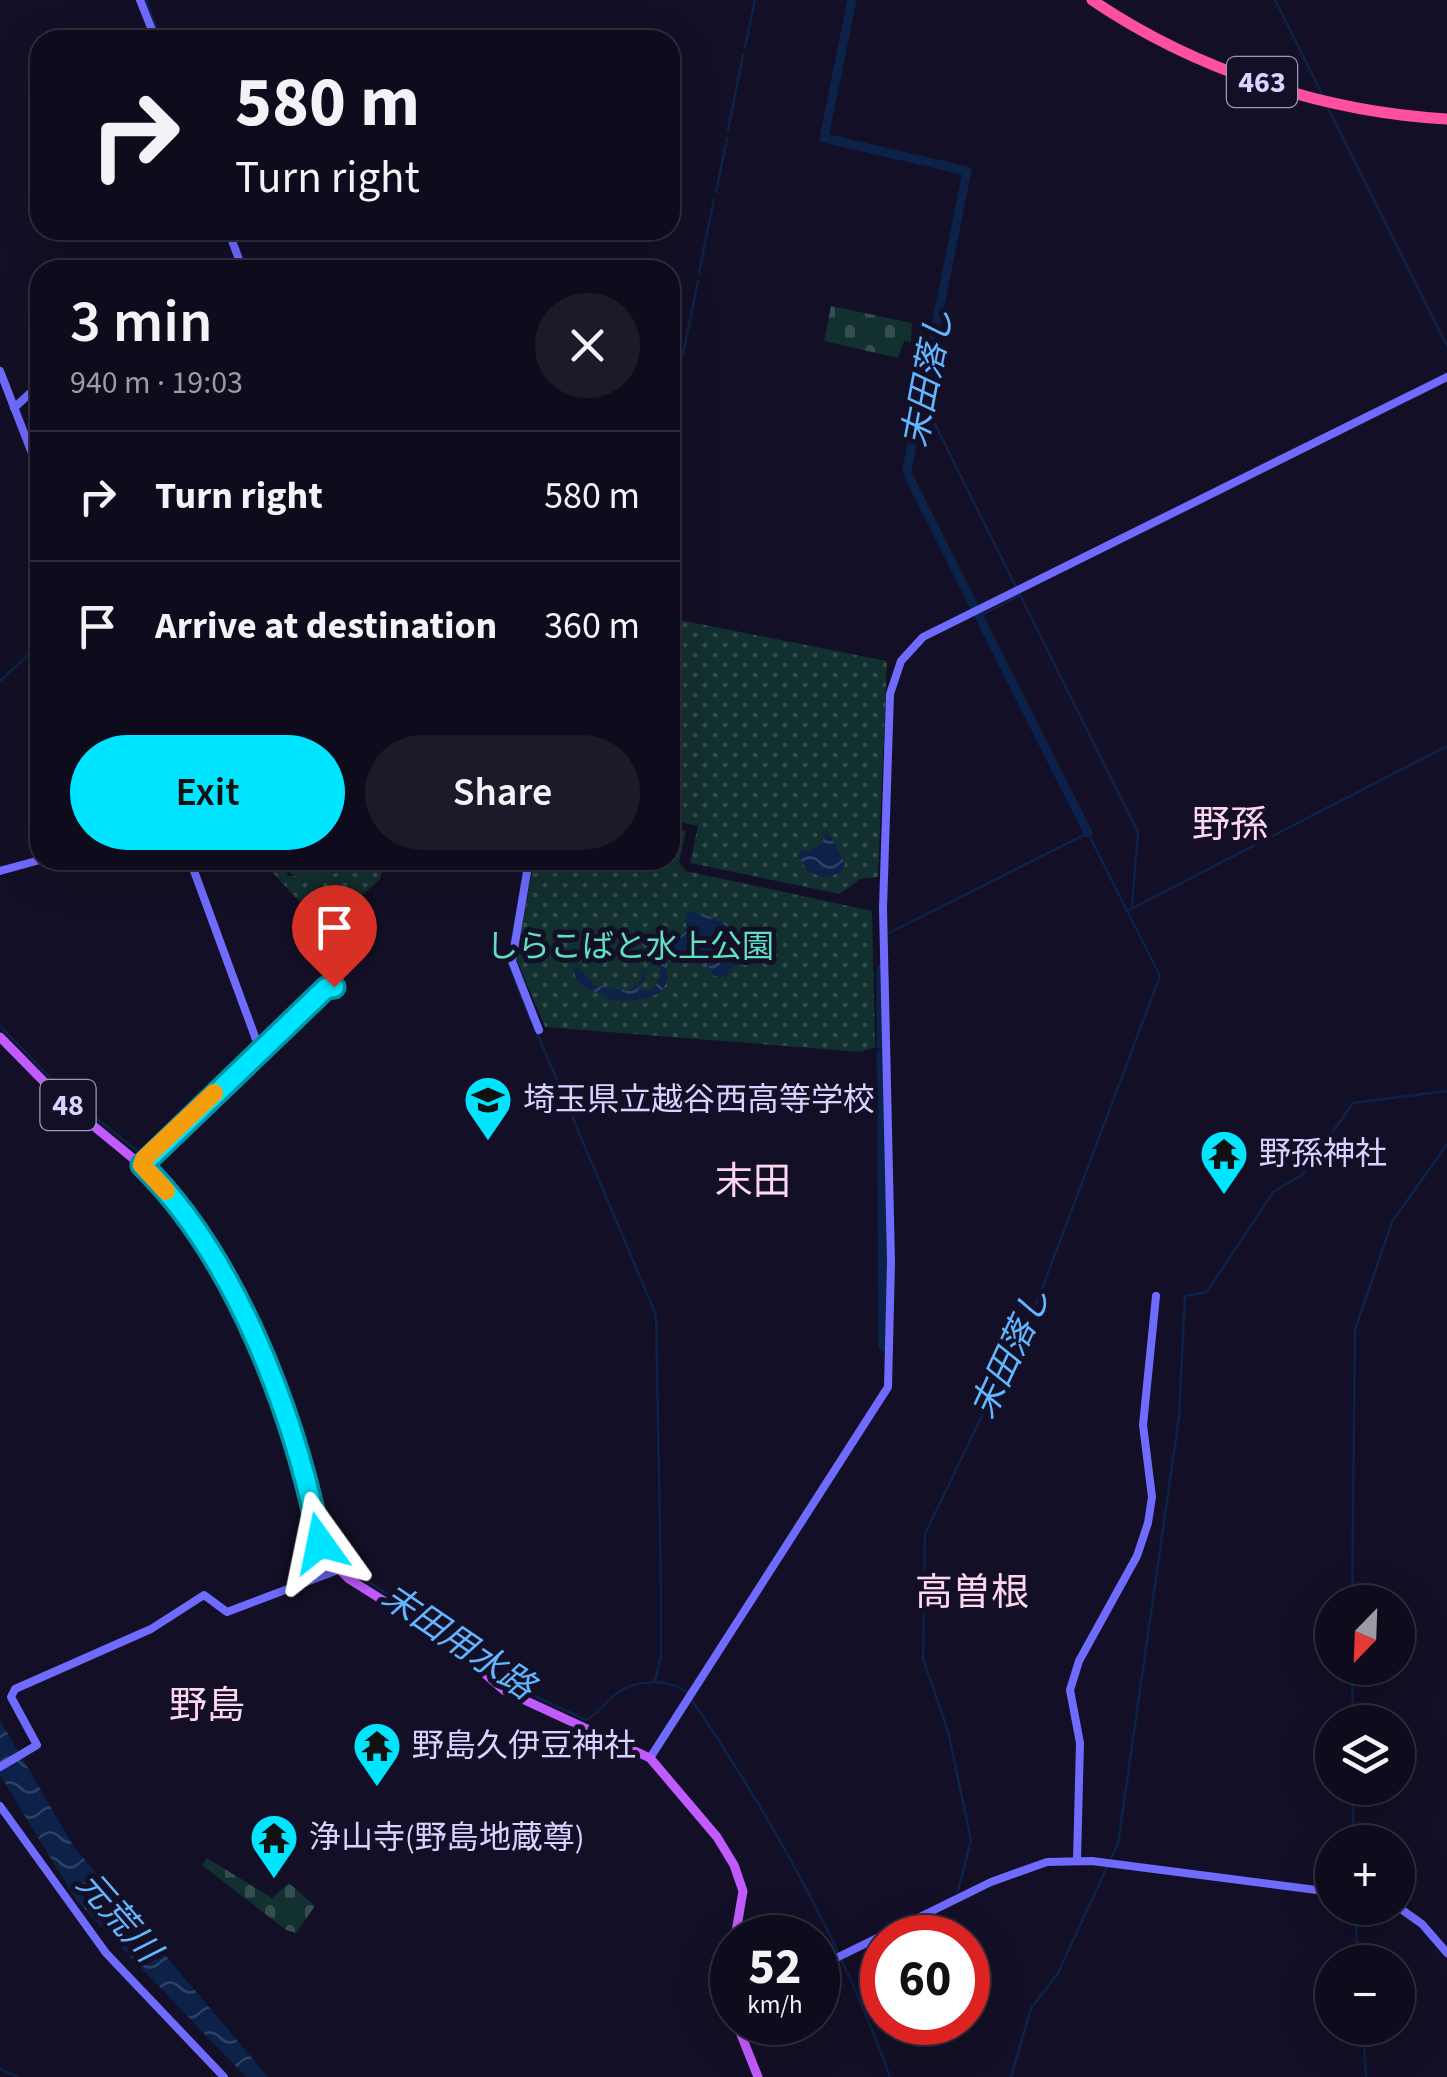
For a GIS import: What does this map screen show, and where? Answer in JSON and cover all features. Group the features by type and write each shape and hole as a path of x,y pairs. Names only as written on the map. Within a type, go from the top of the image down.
{"highway":[{"name":"463","path":"1092,0 1175,47 1244,76 1338,104 1447,116"},
{"name":"463","path":"1104,0 1173,39 1265,77 1360,102 1447,116"}],"main road":[{"name":"48","path":"0,1037 62,1100 142,1165 207,1248 253,1333 295,1440 320,1543 338,1570"},
{"path":"338,1570 446,1640 506,1691 650,1758 734,1865 744,1903 741,1915"},
{"path":"745,2045 758,2077"}],"street":[{"path":"140,0 152,30"},
{"path":"0,371 30,449"},
{"path":"650,1758 888,1386 891,1262 883,881 890,694 896,670 913,646 975,611 1447,377"},
{"path":"14,408 30,393"},
{"path":"0,870 30,862"},
{"path":"194,870 262,1054"},
{"path":"528,870 512,961 540,1030"},
{"path":"142,1165 262,1054 334,987 326,988 262,1054"},
{"path":"1077,1860 1080,1743 1070,1690 1079,1661 1137,1556 1148,1523 1152,1497 1144,1425 1156,1296"},
{"path":"0,1768 37,1745 11,1698 15,1689 151,1629 204,1595 227,1612 338,1570"},
{"path":"0,1806 106,1954 224,2077"},
{"path":"840,1956 1011,1873 1047,1862 1077,1860 1315,1890"},
{"path":"1415,1919 1447,1953"}],"green space":[{"path":"831,306 912,323 911,342 904,341 898,358 824,341"},
{"path":"680,620 887,661 878,877 860,879 840,894 690,863 698,826 680,822"},
{"name":"しらこばと水上公園","path":"680,830 686,831 680,858"},
{"name":"しらこばと水上公園","path":"680,863 686,871 872,911 875,1047 861,1052 545,1027 516,958 532,870 680,870"},
{"path":"270,870 285,870 289,876 382,870 380,879 323,931 317,930 310,913"},
{"path":"287,870 336,870 314,880 296,877"},
{"path":"207,1858 272,1898 289,1883 315,1906 296,1933 286,1930 202,1865"}],"water":[{"path":"827,830 845,864 841,873 824,877 808,872 798,856 801,850 810,851 822,843"},
{"path":"687,912 706,914 727,926 723,938 713,934 710,943 739,950 739,960 725,977 714,976 702,955 684,957 674,952 674,941 686,932"},
{"path":"650,952 664,961 666,984 641,999 608,999 584,986 574,973 574,967 580,968 593,985 629,991 641,980 644,964 645,980 638,990 652,991 661,976 660,967 649,959"},
{"name":"元荒川","path":"0,1720 74,1847 268,2077 246,2077 77,1901 0,1775"}],"waterway":[{"path":"146,0 157,30"},
{"path":"745,47 755,0"},
{"name":"末田落し","path":"852,0 824,138 967,171 907,469 909,477 1088,833"},
{"path":"1275,0 1322,94"},
{"path":"728,130 743,55"},
{"path":"1327,106 1447,346"},
{"path":"716,192 727,138"},
{"path":"699,273 714,199"},
{"path":"683,354 698,281"},
{"path":"680,367 681,362"},
{"path":"922,398 1138,832 1132,906"},
{"path":"978,617 1020,595"},
{"path":"0,681 30,653"},
{"path":"1129,910 1447,746"},
{"name":"末田落し","path":"889,933 1088,833 1160,976 1037,1302 925,1534 923,1659 948,1731 971,1840 958,1891"},
{"path":"524,870 508,962 531,1021"},
{"name":"末田落し","path":"881,969 881,1046"},
{"name":"末田用水路","path":"0,1026 67,1095 140,1153"},
{"path":"537,1033 656,1315 661,1657 655,1680"},
{"name":"末田落し","path":"881,1055 882,1105"},
{"path":"1110,1860 1118,1844 1179,1417 1185,1296 1207,1292 1273,1192 1302,1175 1353,1103 1447,1091"},
{"name":"末田落し","path":"882,1110 882,1189"},
{"path":"1352,1585 1355,1330 1392,1222 1447,1144"},
{"name":"末田用水路","path":"155,1168 210,1244 256,1326 291,1412 317,1502"},
{"name":"末田落し","path":"882,1194 883,1347"},
{"name":"末田用水路","path":"330,1548 350,1569 454,1639 505,1682 586,1720 617,1693 634,1685 661,1683 687,1692"},
{"path":"1352,1685 1353,1705"},
{"name":"末田用水路","path":"691,1699 802,1882 850,1978 890,2077"},
{"path":"1353,1805 1353,1825"},
{"path":"1011,2077 1031,2008 1058,1973 1107,1867"},
{"path":"1356,1925 1357,1945"},
{"path":"1364,2045 1366,2077"},
{"path":"0,2069 18,2077"}],"slow traffic":[{"path":"166,1191 142,1165 144,1159 214,1093"}],"place":[{"name":"埼玉県立越谷西高等学校","path":"488,1142"},
{"name":"野孫神社","path":"1224,1196"},
{"name":"野島久伊豆神社","path":"377,1788"},
{"name":"浄山寺(野島地蔵尊)","path":"274,1880"}],"district":[{"name":"野孫","path":"1230,825"},
{"name":"末田","path":"753,1182"},
{"name":"高曽根","path":"972,1593"},
{"name":"野島","path":"207,1706"}],"route":[{"path":"320,1543 295,1440 253,1333 207,1248 167,1192 142,1165 326,988 334,987"}]}
